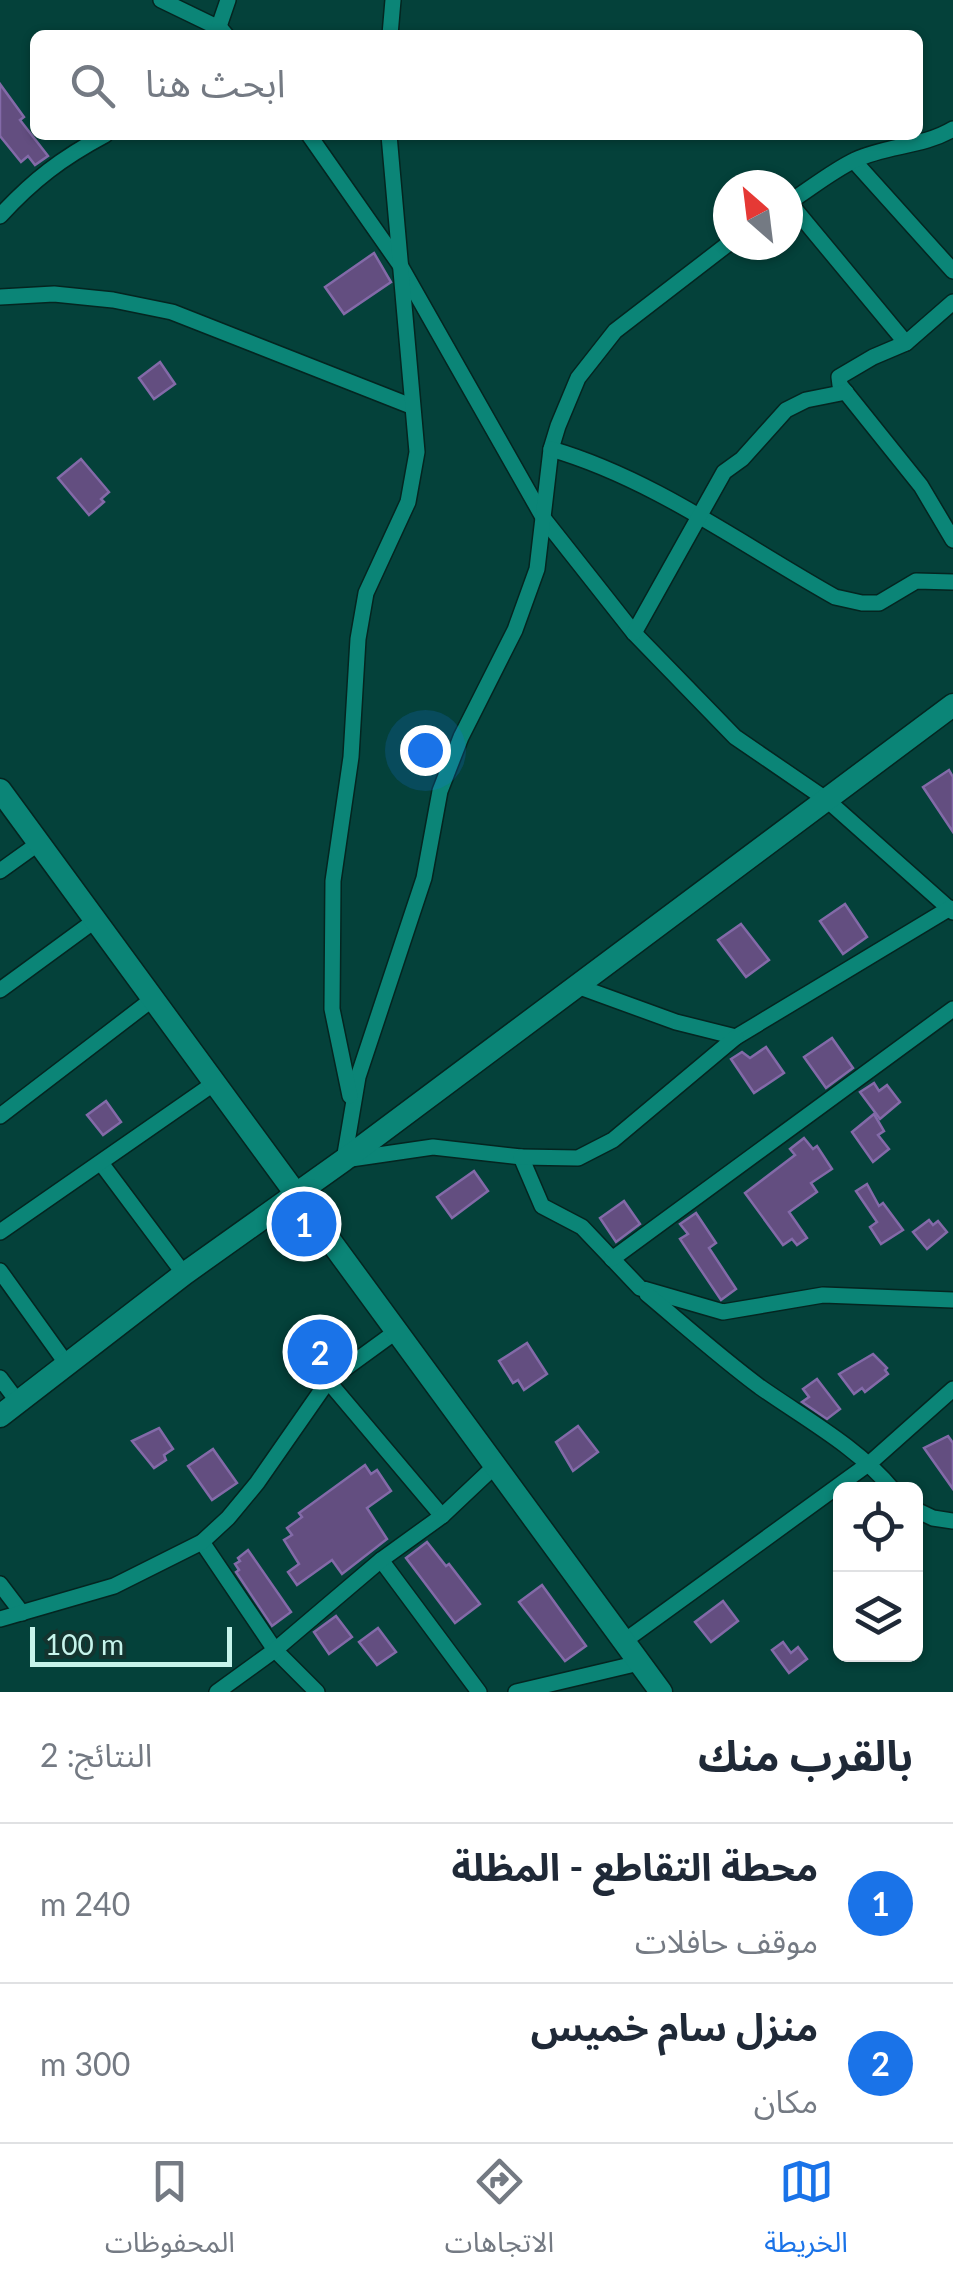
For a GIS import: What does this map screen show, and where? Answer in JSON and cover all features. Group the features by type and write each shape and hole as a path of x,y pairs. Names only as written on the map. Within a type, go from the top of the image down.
{"street":[{"path":"161,0 216,30"},
{"path":"222,30 228,0"},
{"path":"390,30 393,0"},
{"path":"803,193 854,160 953,129"},
{"path":"0,216 60,159 96,140"},
{"path":"312,140 400,265 544,518 634,634 735,737 827,800 952,910 736,1037 613,1140 578,1158 521,1157 433,1146 344,1160"},
{"path":"352,1107 332,1009 333,881 351,756 366,594 408,502 417,452 389,140"},
{"path":"854,160 953,271"},
{"path":"803,219 906,343"},
{"path":"344,1160 358,1077 424,878 440,791 461,737 515,630 537,569 551,449 578,378 616,330 713,256"},
{"path":"0,297 54,294 172,312 411,406"},
{"path":"953,302 906,343 839,378 921,486 953,540"},
{"path":"634,634 724,472 786,410 806,400 846,392"},
{"path":"551,449 599,463 836,596 879,603 916,582 953,582"},
{"path":"0,1378 9,1409 184,1274 344,1160 953,705"},
{"path":"0,790 660,1692"},
{"path":"0,871 39,843"},
{"path":"0,990 97,919"},
{"path":"577,986 676,1022 736,1037"},
{"path":"0,1116 154,998"},
{"path":"612,1259 953,1009"},
{"path":"0,1232 216,1082"},
{"path":"521,1157 542,1206 582,1227 640,1288 738,1371 842,1446 871,1462 887,1482"},
{"path":"101,1163 184,1274"},
{"path":"0,1271 66,1363"},
{"path":"640,1288 723,1312 823,1295 953,1300"},
{"path":"0,1619 114,1586 202,1542 257,1483 328,1381 394,1332"},
{"path":"328,1381 442,1516"},
{"path":"623,1642 871,1462 953,1389"},
{"path":"216,1692 276,1650 382,1560 442,1516 496,1466"},
{"path":"923,1513 953,1521"},
{"path":"202,1542 276,1650 318,1692"},
{"path":"382,1560 479,1692"},
{"path":"0,1584 22,1613"},
{"path":"516,1692 639,1663"}],"building":[{"path":"0,84 24,117 20,120 30,133 30,140 36,140 48,156 35,165 28,156 21,162 0,136"},
{"path":"374,253 391,282 344,314 325,287"},
{"path":"160,362 175,384 154,399 139,378"},
{"path":"81,459 109,492 89,515 58,478"},
{"path":"949,770 953,777 953,832 923,787"},
{"path":"845,904 867,937 843,954 820,921"},
{"path":"741,924 769,960 746,977 718,940"},
{"path":"832,1038 853,1068 826,1088 804,1057"},
{"path":"766,1047 784,1073 754,1093 731,1059 742,1052 750,1058"},
{"path":"874,1083 879,1091 887,1085 900,1102 880,1119 860,1092"},
{"path":"106,1101 121,1122 103,1135 87,1115"},
{"path":"874,1114 884,1131 878,1135 889,1149 873,1162 852,1132"},
{"path":"804,1138 813,1149 817,1146 832,1169 811,1183 817,1192 789,1212 807,1238 797,1245 792,1239 783,1245 745,1193 795,1155 790,1149"},
{"path":"474,1171 488,1191 452,1218 437,1197"},
{"path":"867,1184 879,1206 883,1203 903,1230 881,1244 870,1227 877,1222 856,1191"},
{"path":"624,1201 640,1224 616,1242 600,1218"},
{"path":"696,1213 716,1243 709,1248 736,1289 721,1300 680,1239 688,1234 680,1224"},
{"path":"929,1220 933,1225 938,1221 947,1232 927,1249 913,1232"},
{"path":"527,1343 547,1374 524,1390 518,1380 513,1383 499,1361"},
{"path":"873,1354 888,1374 865,1392 862,1388 854,1394 839,1374"},
{"path":"817,1379 840,1409 827,1419 802,1402 809,1397 803,1389"},
{"path":"578,1426 598,1452 573,1471 556,1442"},
{"path":"159,1428 173,1449 154,1468 132,1441"},
{"path":"948,1436 953,1443 953,1489 924,1448"},
{"path":"213,1449 237,1483 212,1500 188,1466"},
{"path":"365,1465 371,1474 377,1470 391,1491 367,1508 387,1539 342,1574 332,1560 297,1585 288,1572 299,1564 284,1540 292,1535 287,1528 302,1517 299,1513"},
{"path":"427,1542 480,1604 455,1623 406,1558"},
{"path":"248,1550 291,1612 272,1626 236,1572 238,1558"},
{"path":"542,1585 586,1646 565,1661 519,1602"},
{"path":"723,1601 738,1621 711,1642 695,1622"},
{"path":"336,1616 352,1637 329,1654 314,1632"},
{"path":"378,1628 396,1652 377,1665 359,1642"},
{"path":"783,1642 791,1653 798,1647 807,1659 789,1673 772,1650"}],"place":[{"name":"محطة التقاطع - المظلة","path":"304,1224"},
{"name":"منزل سام خميس","path":"320,1352"}]}
